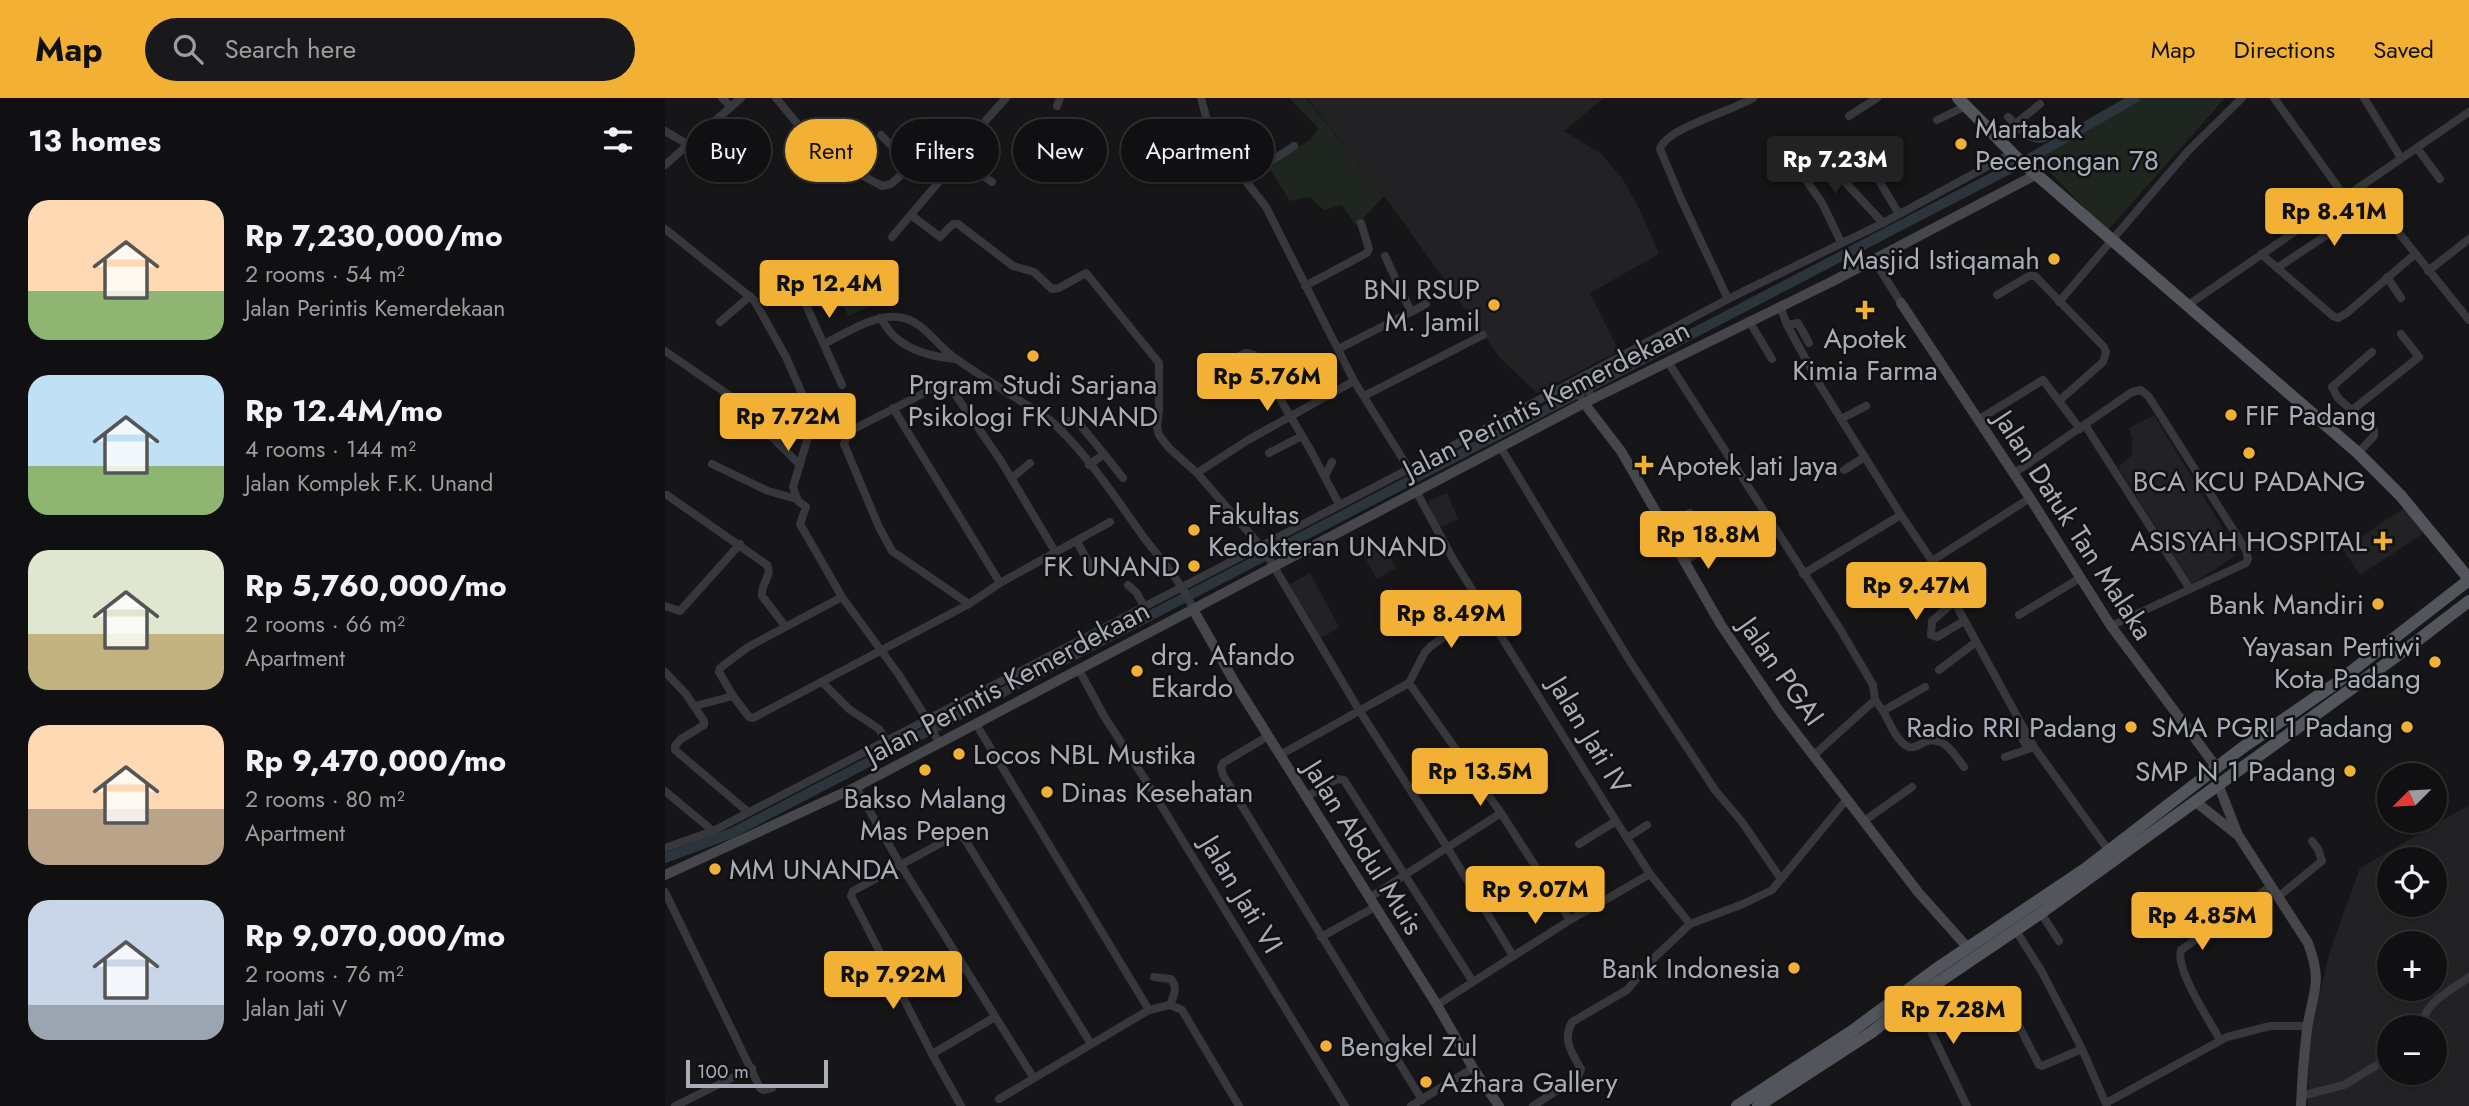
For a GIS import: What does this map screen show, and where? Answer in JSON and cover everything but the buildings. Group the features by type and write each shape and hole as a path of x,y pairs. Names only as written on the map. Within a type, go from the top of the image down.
{"main road":[{"path":"1737,1106 1773,1096 1852,1031 2109,851 2242,748 2335,684 2469,580 2401,496 2358,453 2013,155 1962,102"},
{"name":"Jalan Perintis Kemerdekaan","path":"665,875 856,787 937,740 976,724 1079,670 1271,564 1501,448 1587,398 1668,362 1874,260 2035,173"},
{"name":"Jalan Datuk Tan Malaka","path":"1901,303 2111,626 2217,768"},
{"name":"Jalan PGAI","path":"1587,398 1667,528 1721,625 1780,712 1919,892 1968,948"},
{"path":"1758,1106 1872,1032 1915,998 2041,913 2469,601"},
{"name":"Jalan Abdul Muis","path":"1192,607 1268,736 1499,1106"},
{"path":"2218,784 2238,835 2308,943 2315,961 2317,985 2301,1076 2301,1101"},
{"path":"2196,802 2238,835"}],"street":[{"path":"722,98 731,107"},
{"path":"718,119 741,98"},
{"path":"776,98 806,133 856,172 881,186 893,182"},
{"path":"985,119 996,102 1006,98"},
{"path":"1201,98 1207,119"},
{"path":"1728,299 1660,149 1663,142 1677,133 1753,98"},
{"path":"1849,116 1877,98"},
{"path":"2059,302 2189,151 2242,98"},
{"path":"2274,98 2346,197"},
{"path":"2364,98 2401,158"},
{"path":"1937,120 1962,102"},
{"path":"1997,139 2039,104"},
{"path":"2188,305 2469,112"},
{"path":"2008,117 2036,140 2060,131"},
{"path":"665,131 686,143"},
{"path":"881,135 891,145"},
{"path":"1274,159 1294,146"},
{"path":"665,165 686,148"},
{"path":"2417,148 2440,179"},
{"path":"665,848 713,831 928,721 1144,606 1262,548 1339,504 1579,383 1728,299 2013,155"},
{"path":"1797,167 1822,202 1842,242"},
{"path":"1833,169 1883,223"},
{"path":"1845,179 1863,171 1875,174 1899,214"},
{"path":"892,237 937,182"},
{"path":"1248,182 1273,219 1355,381 1409,469"},
{"path":"2361,186 2469,320"},
{"path":"2277,268 2375,203"},
{"path":"911,215 940,237 953,224 958,224 1013,266 1034,272 1052,289 1059,288 1081,274 1089,275 1159,363 1159,435 1169,448 1197,473 1262,548 1359,710 1513,956"},
{"path":"1305,286 1367,253 1369,249 1361,223"},
{"path":"665,229 754,300 786,357 810,412 810,426 793,487 797,499"},
{"path":"2428,271 2469,239"},
{"path":"2261,254 2333,316 2339,318 2415,254"},
{"path":"1385,256 1411,312"},
{"path":"1874,260 1901,303"},
{"path":"789,267 842,385"},
{"path":"1997,295 2032,275 2045,284 2104,347 2106,352 2103,362 2060,400"},
{"path":"2387,277 2401,298"},
{"path":"720,322 750,296"},
{"path":"1338,349 1426,304"},
{"path":"1780,306 1787,325 1841,419 1932,561 2031,748"},
{"path":"824,344 880,318 901,317 912,321 955,359 1059,429 1183,588 1192,607"},
{"path":"880,318 895,337 908,345 939,357 955,359"},
{"path":"1749,321 1772,359"},
{"path":"1787,325 1798,323 1809,343"},
{"path":"2351,411 2419,358 2401,334"},
{"path":"1364,396 1483,335"},
{"path":"665,351 733,398 800,465"},
{"path":"2358,453 2369,444 2375,433 2338,398 2332,387 2372,352"},
{"path":"1222,364 1246,353 1254,355 1339,504"},
{"path":"1668,362 1840,629 1873,685 1875,700 1901,741 1912,748 1929,741 1941,743 1952,750 1964,767"},
{"path":"1977,420 2041,380 2047,382 2083,427 2190,589"},
{"path":"1197,473 1355,381"},
{"path":"1579,383 1587,398"},
{"path":"969,604 892,551 844,444 848,432 937,387 950,387 1012,478 1056,553"},
{"path":"2013,474 2131,392 2141,390 2145,393 2232,528 2248,559 2111,626"},
{"path":"1841,419 1866,406"},
{"path":"893,408 1000,583"},
{"path":"1059,429 1068,421 1077,421 1123,478"},
{"path":"1269,453 1302,436"},
{"path":"1501,448 1639,674 1715,790 1742,822 1781,879"},
{"path":"1089,465 1104,454"},
{"path":"1845,470 1865,457"},
{"path":"1325,476 1332,462"},
{"path":"1012,478 1030,463"},
{"path":"712,464 768,491 797,499 806,507 800,524 842,597 928,721 937,740"},
{"name":"Jalan Jati IV","path":"1416,491 1626,838 1650,874 1690,924"},
{"path":"667,495 740,544 770,569 761,591 762,596 785,626"},
{"path":"1932,561 2030,498"},
{"path":"1667,528 1690,513"},
{"path":"1803,574 1901,516"},
{"path":"842,597 748,647 720,668 719,672 733,696 751,718 969,604 1000,583 1110,522"},
{"path":"1077,542 1094,572"},
{"path":"665,606 680,611 740,544"},
{"path":"1684,561 1708,547"},
{"path":"2019,615 2080,578"},
{"path":"1128,585 1136,592 1144,606"},
{"path":"1954,602 1932,621 1931,635 1937,637 1964,621"},
{"path":"1280,755 1409,683 1431,646 1485,609"},
{"path":"1939,670 1976,642"},
{"name":"Jalan Jati VI","path":"1079,670 1104,716 1345,1106"},
{"path":"665,672 695,706 704,724 681,739 674,748 748,812"},
{"path":"822,682 849,709 879,729 886,741"},
{"path":"1409,683 1501,813 1570,920"},
{"path":"1883,711 1925,687"},
{"path":"695,706 733,696"},
{"path":"1814,755 1875,700"},
{"path":"976,724 1149,1010"},
{"path":"2014,724 2109,851"},
{"path":"1268,736 1223,763 1221,771 1422,1100"},
{"path":"2005,757 2031,748"},
{"path":"1306,797 1337,779 1344,780 1473,982"},
{"path":"856,787 1033,1077"},
{"path":"1864,821 1912,787"},
{"path":"665,791 713,831"},
{"path":"1533,1106 1578,1077 1581,1069 1569,1051 1567,1031 1572,1023 1627,990 1653,959 1690,924 1765,894 1781,879 1847,800"},
{"path":"1321,937 1372,902 1404,875 1501,813"},
{"path":"1579,844 1616,821"},
{"path":"1626,838 1647,825"},
{"path":"961,1106 851,896 853,891 900,863 950,838 964,838 1091,1044"},
{"path":"2278,897 2322,861 2312,841"},
{"path":"1437,1005 1570,920 1650,874"},
{"path":"2220,1040 2183,969 2179,956 2181,950 2271,886"},
{"path":"665,892 760,1088 772,1088"},
{"path":"2041,913 2059,941"},
{"path":"2015,929 2042,972 2082,1049 2106,1105 2220,1040 2257,1028 2308,1026"},
{"path":"1154,977 1171,979 1175,984 1176,989 1170,1005"},
{"path":"2424,1015 2429,1006 2469,977"},
{"path":"1915,998 1967,1106"},
{"path":"999,1099 1149,1010 1170,1005 1182,1010 1239,1106"},
{"path":"932,1054 995,1017"},
{"path":"2020,1028 2039,1065 2082,1049"},
{"path":"2301,1101 2344,1085 2377,1065"},
{"path":"675,1106 752,1068"},
{"path":"1411,1106 1473,1068"}],"shaded area":[{"path":"1289,98 1306,98 1384,196 1356,226 1342,205 1324,210 1310,197 1290,201 1274,176 1274,162 1311,139 1318,128"},
{"path":"1307,98 1604,98 1564,131 1600,153 1622,178 1640,210 1659,254 1590,293 1619,351 1537,393 1500,358 1391,205"},
{"path":"2140,98 2225,98 2107,231 2038,160"},
{"path":"853,271 869,307 848,316 832,280"},
{"path":"2154,415 2229,539 2235,556 2192,584 2118,467 2132,455 2129,428"},
{"path":"1447,493 1458,519 1438,528 1428,501"},
{"name":"ASISYAH HOSPITAL","path":"2404,508 2424,533 2360,575 2343,549"},
{"path":"1381,541 1396,568 1377,579 1361,551"},
{"path":"1310,573 1339,627 1320,639 1289,585"},
{"path":"2469,805 2469,1106 2308,1106 2309,1039 2330,951 2360,868 2377,858 2377,917 2447,917 2447,847 2396,847 2421,833 2447,833 2447,818"}],"waterway":[{"path":"665,858 732,833 2034,156 2135,98"}],"place":[{"name":"Martabak Pecenongan 78","path":"1961,144"},
{"name":"Masjid Istiqamah","path":"2054,259"},
{"name":"BNI RSUP M. Jamil","path":"1494,305"},
{"name":"Apotek Kimia Farma","path":"1865,310"},
{"name":"Prgram Studi Sarjana Psikologi FK UNAND","path":"1033,356"},
{"name":"FIF Padang","path":"2231,415"},
{"name":"BCA KCU PADANG","path":"2249,453"},
{"name":"Apotek Jati Jaya","path":"1644,465"},
{"name":"Fakultas Kedokteran UNAND","path":"1194,530"},
{"name":"ASISYAH HOSPITAL","path":"2383,541"},
{"name":"FK UNAND","path":"1194,566"},
{"name":"Bank Mandiri","path":"2378,604"},
{"name":"Yayasan Pertiwi Kota Padang","path":"2435,662"},
{"name":"drg. Afando Ekardo","path":"1137,671"},
{"name":"Radio RRI Padang","path":"2131,727"},
{"name":"SMA PGRI 1 Padang","path":"2407,727"},
{"name":"Locos NBL Mustika","path":"959,754"},
{"name":"Bakso Malang Mas Pepen","path":"925,770"},
{"name":"SMP N 1 Padang","path":"2350,771"},
{"name":"Dinas Kesehatan","path":"1047,792"},
{"name":"MM UNANDA","path":"715,869"},
{"name":"Bank Indonesia","path":"1794,968"},
{"name":"Bengkel Zul","path":"1326,1046"},
{"name":"Azhara Gallery","path":"1426,1082"}]}
